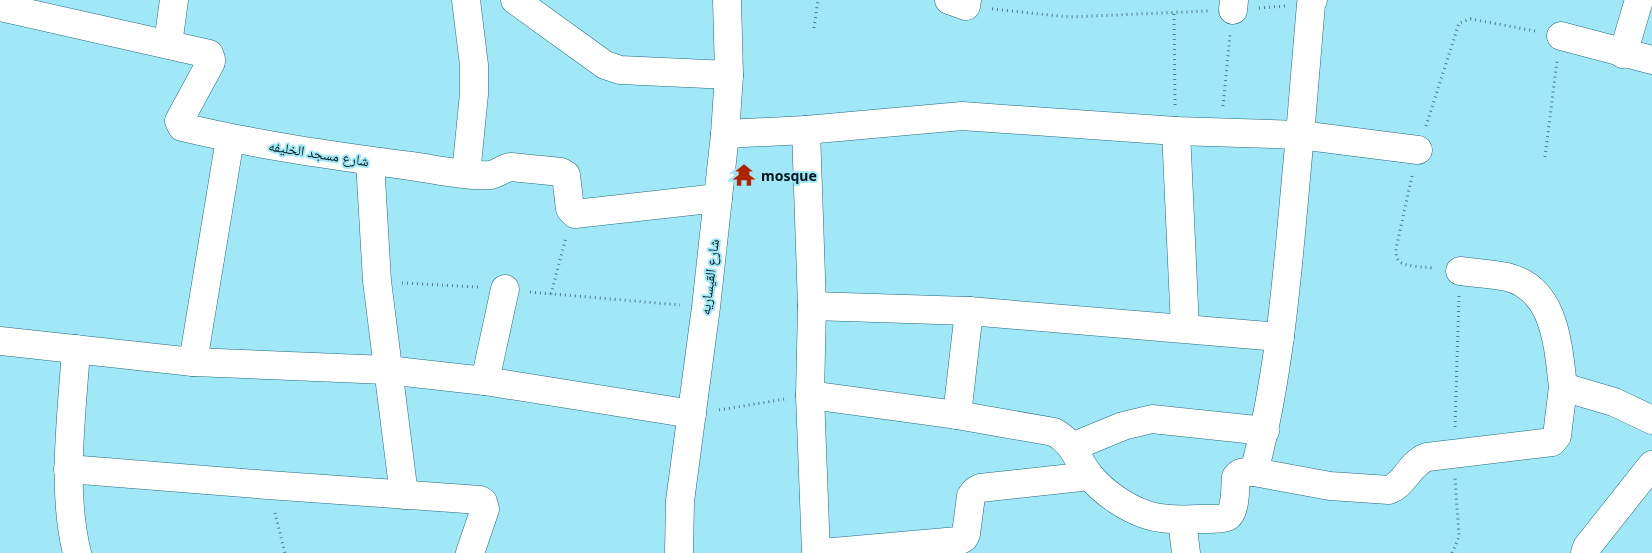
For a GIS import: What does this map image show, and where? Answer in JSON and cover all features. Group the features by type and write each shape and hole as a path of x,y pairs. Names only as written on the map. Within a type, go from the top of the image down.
{"street":[{"path":"168,44 174,0"},
{"path":"466,0 474,65 474,94 466,174"},
{"path":"515,0 605,65 620,70 729,75"},
{"name":"شارع القيساريه","path":"679,553 680,501 706,307 724,134 729,75 727,0"},
{"path":"1623,54 1639,0"},
{"path":"1254,472 1265,431 1280,337 1312,2"},
{"name":"شارع مسجد الخليفه","path":"0,7 209,54 212,59 211,62 180,121 182,127 230,138 370,161 466,174 489,175 511,167 564,172 567,178 570,209 572,212"},
{"path":"1560,36 1623,54 1652,60"},
{"path":"724,134 806,130 962,116 1176,131 1300,136 1418,150"},
{"path":"806,130 812,306 810,395 816,553"},
{"path":"1176,131 1185,328"},
{"path":"193,362 230,138"},
{"path":"370,161 377,281 404,495"},
{"path":"572,212 580,214 718,198"},
{"path":"810,395 957,415 1054,432 1063,437 1072,447 1090,476 1108,494 1147,515 1182,520 1227,517 1233,509 1236,477 1242,472 1254,472 1330,486 1389,490 1394,488 1418,461 1423,458 1552,442 1557,436 1563,386 1556,334 1548,312 1539,297 1527,285 1507,277 1460,271"},
{"path":"485,381 505,289"},
{"path":"812,306 969,311 1280,337"},
{"path":"957,415 969,311"},
{"path":"0,341 193,362 387,370 485,381 692,414"},
{"path":"76,349 68,469 72,533 77,553"},
{"path":"1563,386 1614,402 1652,420"},
{"path":"1072,447 1123,426 1152,419 1265,431"},
{"path":"1585,553 1587,547 1652,464"},
{"path":"68,469 480,500 483,502 485,509 470,553"},
{"path":"822,553 958,541 964,538 966,534 972,496 980,488 1090,476"},
{"path":"1182,520 1186,553"}],"path":[{"path":"814,28 818,0"},
{"path":"961,2 1069,17 1174,14 1234,5 1312,2"},
{"path":"1221,132 1234,5"},
{"path":"1174,14 1176,131"},
{"path":"1452,553 1459,537 1454,454 1460,271 1405,264 1399,261 1396,249 1418,150 1459,23 1471,19 1560,36 1545,157"},
{"path":"572,212 551,294 706,307"},
{"path":"377,281 505,289"},
{"path":"692,414 810,395"},
{"path":"268,485 285,553"}],"place":[{"name":"mosque","path":"744,175"}]}
